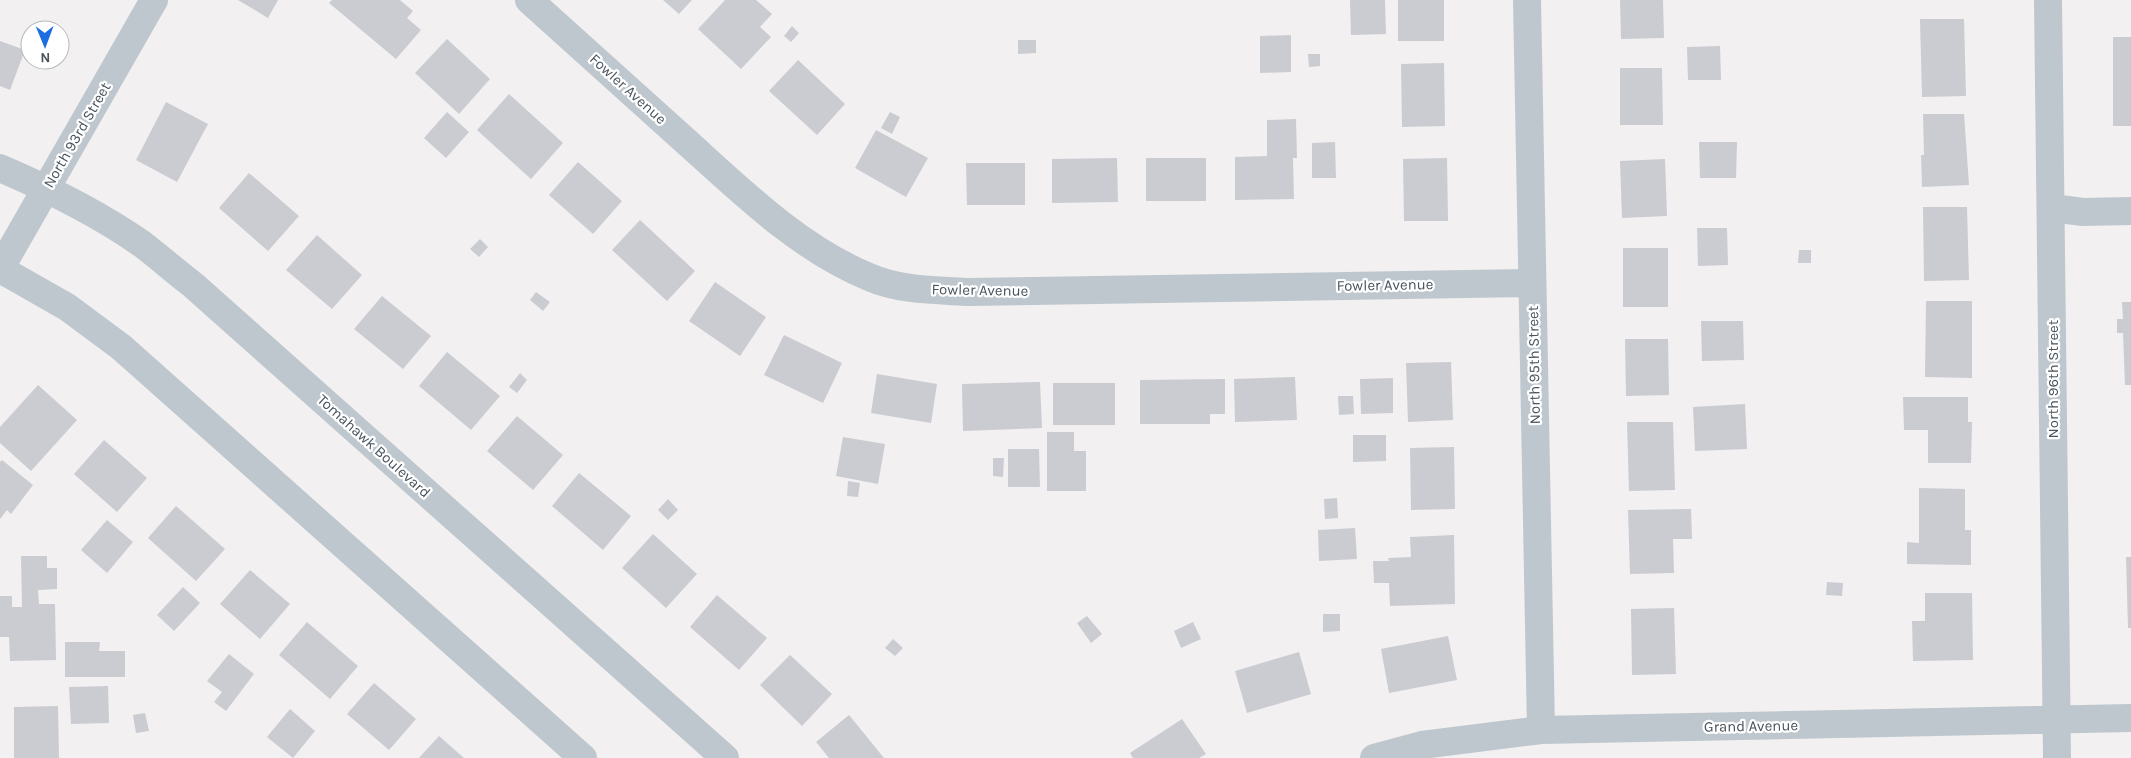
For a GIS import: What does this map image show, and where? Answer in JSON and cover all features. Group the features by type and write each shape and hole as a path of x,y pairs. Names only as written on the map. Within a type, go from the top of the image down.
{"street":[{"name":"North 93rd Street","path":"0,269 154,0"},
{"name":"Fowler Avenue","path":"529,0 746,195 815,249 870,278 891,284 915,289 970,292 1532,282"},
{"name":"North 95th Street","path":"1527,0 1541,730"},
{"name":"North 96th Street","path":"2048,0 2052,208 2057,758"},
{"name":"Tomahawk Boulevard","path":"0,168 46,188 96,215 141,244 193,285 725,758"},
{"path":"2052,208 2083,212 2131,211"},
{"path":"0,269 66,307 121,346 583,758"},
{"name":"Grand Avenue","path":"1374,758 1422,745 1541,730 2131,718"}],"building":[{"path":"238,0 278,0 268,18"},
{"path":"332,0 400,0 413,11 407,18 421,30 396,59 329,3"},
{"path":"663,0 692,0 679,14"},
{"path":"725,0 756,0 772,14 760,27 771,37 741,69 698,29"},
{"path":"1350,0 1385,0 1386,34 1351,35"},
{"path":"1398,0 1444,0 1444,41 1398,41"},
{"path":"1620,0 1663,0 1664,38 1621,39"},
{"path":"1920,19 1964,19 1966,96 1922,97"},
{"path":"792,26 799,33 791,42 784,36"},
{"path":"1291,35 1291,72 1260,73 1260,36"},
{"path":"2113,37 2131,37 2131,126 2113,126"},
{"path":"447,39 490,79 459,114 415,73"},
{"path":"1018,40 1036,40 1036,53 1018,54"},
{"path":"0,41 20,48 20,63 10,90 0,86"},
{"path":"1720,46 1721,80 1688,80 1687,47"},
{"path":"1308,54 1320,54 1320,66 1309,67"},
{"path":"798,60 845,104 817,135 769,91"},
{"path":"1444,63 1445,126 1402,127 1401,64"},
{"path":"1620,68 1662,68 1663,125 1620,125"},
{"path":"509,94 563,143 531,179 477,130"},
{"path":"166,102 208,124 177,182 136,160"},
{"path":"447,112 469,132 446,158 424,138"},
{"path":"890,112 900,117 892,134 881,128"},
{"path":"1923,114 1964,114 1969,185 1922,187 1921,155 1924,155"},
{"path":"1296,119 1297,158 1293,158 1294,199 1235,200 1235,157 1267,156 1267,120"},
{"path":"876,130 928,158 906,197 855,168"},
{"path":"1335,142 1336,178 1312,178 1312,143"},
{"path":"1699,142 1737,142 1736,178 1700,178"},
{"path":"1117,158 1118,202 1052,203 1052,159"},
{"path":"1146,158 1206,158 1206,201 1146,201"},
{"path":"1447,158 1448,221 1404,221 1403,159"},
{"path":"1665,159 1667,216 1622,218 1620,161"},
{"path":"578,162 622,201 593,234 549,195"},
{"path":"966,163 1025,163 1025,205 967,205"},
{"path":"249,173 299,216 268,251 219,208"},
{"path":"1923,207 1967,207 1969,280 1924,281"},
{"path":"640,220 695,271 667,301 612,250"},
{"path":"1697,228 1727,228 1728,265 1698,266"},
{"path":"317,235 362,275 332,309 286,270"},
{"path":"480,239 488,247 479,257 470,249"},
{"path":"1623,248 1668,248 1668,307 1623,307"},
{"path":"1799,250 1811,250 1811,263 1798,263"},
{"path":"715,282 766,317 740,356 689,321"},
{"path":"536,292 550,302 543,311 530,300"},
{"path":"382,296 431,336 403,369 354,329"},
{"path":"1926,301 1972,301 1972,378 1925,377"},
{"path":"2122,302 2131,302 2131,385 2125,385 2123,333 2117,333 2117,319 2123,319"},
{"path":"1701,321 1743,321 1744,360 1702,361"},
{"path":"784,335 842,363 823,403 764,375"},
{"path":"1625,339 1668,339 1669,395 1626,396"},
{"path":"447,352 500,396 471,430 419,386"},
{"path":"1451,362 1453,420 1408,422 1406,363"},
{"path":"520,373 527,380 517,393 509,387"},
{"path":"877,374 937,384 931,423 871,413"},
{"path":"1295,377 1297,420 1235,422 1234,379"},
{"path":"1393,378 1393,413 1361,414 1360,379"},
{"path":"1225,379 1225,414 1210,414 1210,424 1140,424 1140,380"},
{"path":"1040,382 1042,428 963,431 962,384"},
{"path":"1053,383 1115,383 1115,425 1053,425"},
{"path":"38,385 77,420 31,471 0,443 0,427"},
{"path":"1338,396 1353,396 1354,414 1339,415"},
{"path":"1903,397 1968,397 1968,422 1972,422 1971,463 1928,463 1928,430 1904,430"},
{"path":"1745,404 1747,449 1695,451 1693,407"},
{"path":"517,416 563,455 533,490 487,451"},
{"path":"1627,422 1673,422 1675,490 1629,491"},
{"path":"1047,432 1074,432 1074,451 1086,451 1086,491 1047,491"},
{"path":"1353,435 1386,435 1386,461 1353,462"},
{"path":"843,437 885,444 878,484 836,476"},
{"path":"104,440 147,478 117,512 74,474"},
{"path":"1454,447 1455,509 1411,510 1410,448"},
{"path":"1008,449 1039,449 1040,487 1008,487"},
{"path":"993,458 1004,458 1003,477 993,476"},
{"path":"2,460 33,485 11,514 7,510 0,519 0,462"},
{"path":"579,473 631,516 603,550 552,506"},
{"path":"848,481 860,483 858,497 847,496"},
{"path":"1919,488 1965,489 1965,530 1971,530 1971,565 1907,564 1907,542 1919,543"},
{"path":"1337,498 1338,518 1325,519 1324,499"},
{"path":"668,499 678,510 668,520 658,510"},
{"path":"176,506 225,549 196,581 148,538"},
{"path":"1691,509 1692,539 1673,539 1674,573 1630,574 1628,510"},
{"path":"107,520 133,542 107,573 81,550"},
{"path":"1355,528 1357,559 1319,561 1318,530"},
{"path":"653,534 697,574 666,608 622,568"},
{"path":"1454,535 1455,604 1390,606 1389,583 1374,583 1373,561 1389,561 1388,558 1411,557 1410,537"},
{"path":"21,556 47,556 47,568 57,568 57,589 38,590 39,604 55,604 56,660 10,661 9,637 0,637 0,596 12,596 12,607 22,607"},
{"path":"2126,557 2131,557 2131,628 2128,628"},
{"path":"250,570 290,604 260,639 220,604"},
{"path":"1827,582 1843,583 1842,596 1826,595"},
{"path":"183,587 200,603 174,631 157,615"},
{"path":"1925,593 1972,593 1973,660 1913,661 1912,621 1925,621"},
{"path":"717,595 767,638 739,670 690,627"},
{"path":"1674,608 1676,674 1632,675 1631,609"},
{"path":"1323,614 1340,614 1340,631 1323,632"},
{"path":"1087,616 1102,634 1091,643 1077,623"},
{"path":"307,622 358,666 330,699 279,655"},
{"path":"1193,622 1201,639 1181,648 1174,631"},
{"path":"1448,636 1457,680 1389,693 1381,649"},
{"path":"893,639 903,648 895,656 885,648"},
{"path":"65,642 100,642 99,651 125,651 125,677 65,677"},
{"path":"1299,652 1311,694 1247,713 1235,671"},
{"path":"229,654 254,674 226,711 214,702 222,692 207,681"},
{"path":"790,655 832,694 802,726 760,685"},
{"path":"374,683 416,719 389,750 347,714"},
{"path":"108,686 109,723 71,724 69,687"},
{"path":"58,706 59,758 14,758 14,707"},
{"path":"290,709 315,731 293,758 267,737"},
{"path":"145,713 149,731 136,733 133,715"},
{"path":"849,715 884,758 829,758 816,742"},
{"path":"1182,719 1206,754 1199,758 1133,758 1130,753"},
{"path":"439,736 464,758 419,758"}]}
